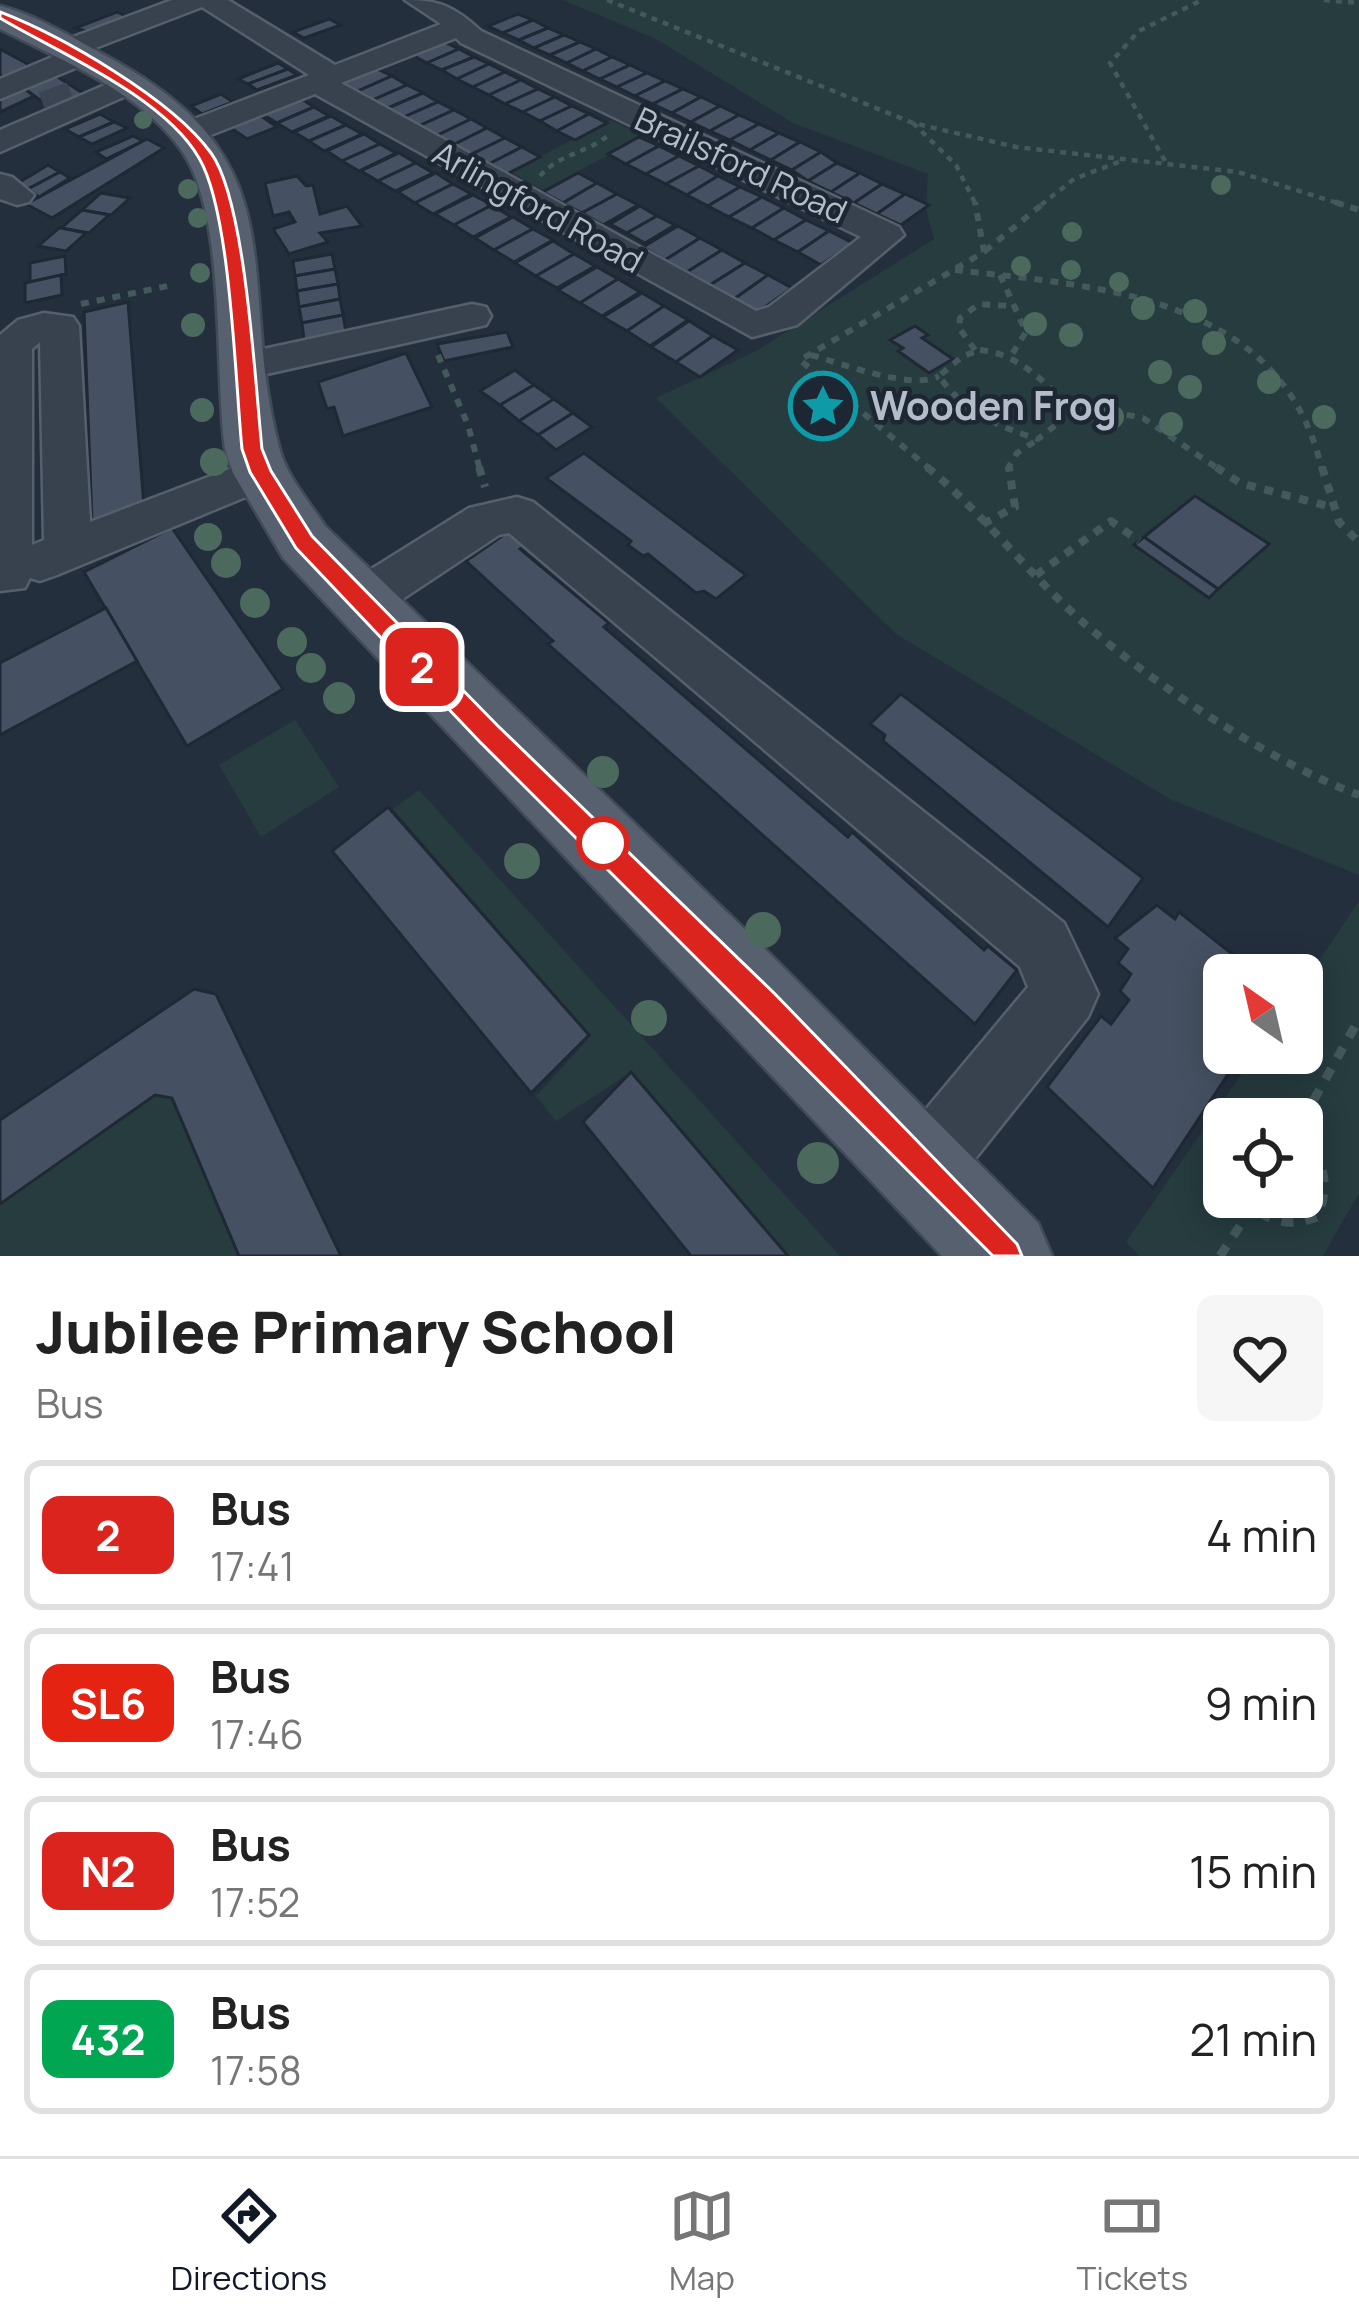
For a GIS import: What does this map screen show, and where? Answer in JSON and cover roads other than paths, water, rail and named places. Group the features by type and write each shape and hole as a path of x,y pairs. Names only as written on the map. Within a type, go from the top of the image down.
{"main road":[{"path":"0,16 86,78 187,133 206,157 226,215 248,426 261,472 304,542 358,602 655,894 1005,1256"}],"street":[{"path":"0,142 197,0"},
{"name":"Arlingford Road","path":"209,0 324,79 515,195 742,322 762,326"},
{"name":"Brailsford Road","path":"418,0 449,16 458,27 886,236 784,316 762,326"},
{"path":"187,133 458,27"},
{"path":"0,90 86,78"},
{"path":"0,123 86,78"},
{"path":"240,367 451,312"},
{"path":"68,551 59,326 42,324 26,330 12,347 4,576 68,551 261,472"},
{"path":"358,602 504,504 1042,945 1065,994 922,1169"}],"tunnel":[{"path":"44,107 84,92"}],"place":[{"name":"Wooden Frog","path":"823,406"}]}
